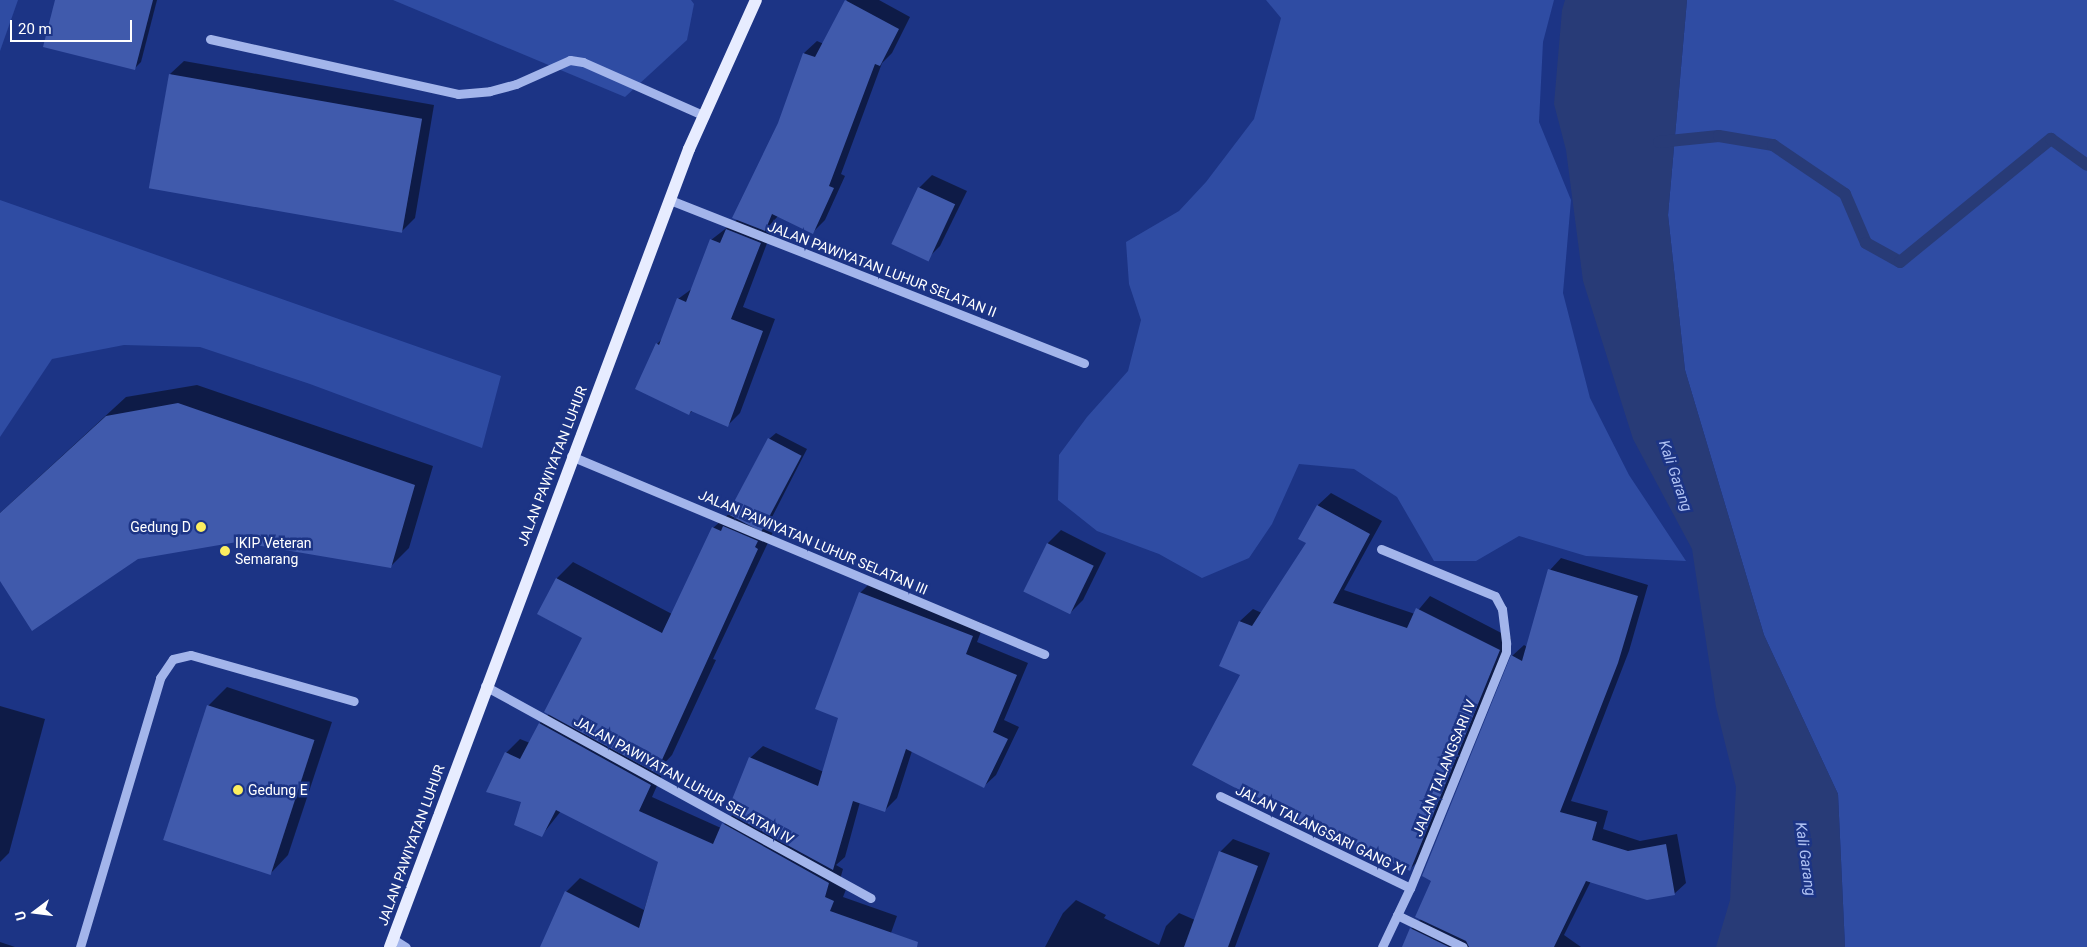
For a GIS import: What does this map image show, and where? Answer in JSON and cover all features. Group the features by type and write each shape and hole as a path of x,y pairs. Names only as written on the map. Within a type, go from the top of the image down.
{"main road":[{"name":"JALAN PAWIYATAN LUHUR","path":"391,943 571,456 670,200 756,0"}],"street":[{"path":"210,39 458,94 490,91 516,84 570,60 583,62 705,116"},
{"name":"JALAN PAWIYATAN LUHUR SELATAN II","path":"670,200 1084,364"},
{"name":"JALAN PAWIYATAN LUHUR SELATAN III","path":"571,456 1044,654"},
{"name":"JALAN TALANGSARI IV","path":"1381,549 1496,596 1502,609 1506,652 1410,888 1382,947"},
{"path":"80,947 160,678 173,659 191,655 354,701"},
{"name":"JALAN PAWIYATAN LUHUR SELATAN IV","path":"485,686 870,898"},
{"name":"JALAN TALANGSARI GANG XI","path":"1220,796 1410,888"},
{"path":"1397,915 1462,947"},
{"path":"391,943 406,947"}],"shaded area":[{"path":"0,0 18,0 0,51"},
{"path":"393,0 691,0 694,4 687,40 625,97"},
{"path":"1266,0 1554,0 1543,42 1539,122 1571,200 1563,293 1590,398 1629,475 1686,561 1586,556 1519,536 1476,561 1434,561 1397,497 1354,469 1299,464 1272,524 1249,558 1202,578 1159,554 1097,531 1058,500 1059,455 1087,417 1128,371 1141,320 1129,284 1126,242 1179,211 1206,182 1254,119 1281,18"},
{"path":"1687,0 2087,0 2087,947 1845,947 1838,794 1764,635 1685,370 1668,215"},
{"path":"0,200 501,376 482,448 310,384 200,347 124,345 52,359 0,437"}],"water":[{"name":"Kali Garang","path":"1565,0 1687,0 1668,215 1685,370 1764,635 1838,794 1845,947 1716,947 1730,900 1736,787 1716,707 1692,549 1633,439 1583,281 1566,150 1554,104 1562,10"}],"building":[{"path":"55,0 153,0 135,70 43,47"},
{"path":"845,0 899,29 880,66 875,64 829,186 834,188 813,234 772,214 765,231 732,218 778,123 803,53 815,57"},
{"path":"169,74 422,119 402,233 149,188"},
{"path":"918,187 955,204 929,261 891,244"},
{"path":"726,229 761,243 731,319 763,331 728,427 691,411 689,415 635,389 656,343 659,345 677,298 686,302 710,239 720,243"},
{"name":"Gedung D","path":"178,403 415,485 391,568 237,542 138,559 32,631 0,581 0,513 106,416"},
{"path":"768,438 802,456 761,532 728,514"},
{"path":"1317,505 1370,534 1333,603 1407,628 1416,608 1500,650 1410,871 1340,838 1289,820 1293,810 1243,792 1192,765 1240,675 1219,666 1239,621 1252,626 1306,543 1298,539"},
{"path":"723,526 758,541 755,547 758,549 656,773 544,712 582,638 537,614 556,578 662,633 712,527 721,531"},
{"path":"1047,543 1094,566 1070,614 1023,592"},
{"path":"1548,569 1638,596 1618,663 1560,812 1597,822 1592,840 1628,851 1666,844 1675,895 1647,900 1586,881 1554,947 1469,947 1466,941 1415,917 1431,881 1422,876 1511,655 1522,661"},
{"path":"859,592 973,636 966,654 1017,675 993,732 1008,739 984,788 906,749 885,812 853,801 833,870 727,812 749,757 818,786 838,718 815,709"},
{"name":"Gedung E","path":"207,705 314,740 271,875 163,840"},
{"path":"539,723 651,785 639,811 713,844 722,823 829,883 825,897 834,901 830,911 918,942 917,947 540,947 565,891 639,928 658,862 556,810 542,837 514,825 521,802 486,792 505,752 520,759"},
{"path":"1219,851 1258,866 1228,947 1184,947"},
{"path":"1410,928 1449,947 1402,947"}],"waterway":[{"path":"1659,142 1719,136 1773,145 1845,194 1866,243 1900,262 2051,139 2087,165"}],"place":[{"name":"Gedung D","path":"201,527"},
{"name":"IKIP Veteran Semarang","path":"225,551"},
{"name":"Gedung E","path":"238,790"}]}
